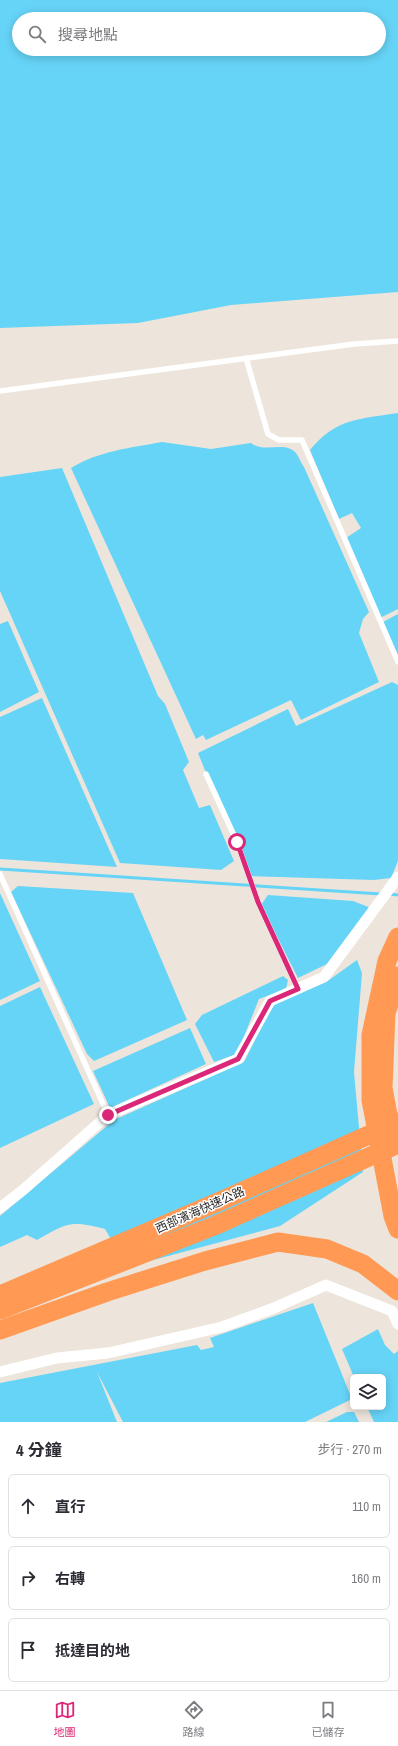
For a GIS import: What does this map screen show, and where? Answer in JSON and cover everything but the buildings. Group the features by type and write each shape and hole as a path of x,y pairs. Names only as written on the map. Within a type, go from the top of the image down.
{"highway":[{"path":"398,936 387,961 371,1035 371,1100 393,1216 398,1229"},
{"path":"398,976 386,1013 383,1088 398,1172"},
{"name":"西部濱海快速公路","path":"0,1295 210,1206 398,1122"},
{"name":"西部濱海快速公路","path":"0,1310 214,1226 398,1144"},
{"path":"0,1330 107,1292 205,1261 278,1242 327,1249 363,1264 398,1290"}],"street":[{"path":"0,1208 23,1190 108,1115 238,1059 270,1001 324,977 398,876"},
{"path":"0,1372 57,1358 108,1353 222,1327 274,1308 326,1285 392,1311 398,1324"}],"lane":[{"path":"0,397 2,391 354,344 398,341"},
{"path":"246,358 268,434 279,440 302,440 398,662"},
{"path":"206,774 237,842 258,902 298,989"},
{"path":"0,874 108,1115"}],"water":[{"path":"0,0 398,0 398,292 231,305 138,323 0,328"},
{"path":"398,413 398,609 380,618 346,538 361,528 352,513 339,519 310,450 320,439 339,426 360,419"},
{"path":"162,442 211,449 251,443 256,446 268,448 280,447 291,449 296,453 304,467 369,612 363,619 359,633 379,682 301,720 291,700 206,740 203,735 196,739 71,468 103,454 126,448"},
{"path":"62,468 158,696 165,704 189,762 183,770 199,808 210,805 234,861 221,870 120,863 0,591 0,477"},
{"path":"398,614 398,661 383,622"},
{"path":"8,621 39,692 0,712 0,624"},
{"path":"392,682 398,685 398,861 391,878 374,880 248,876 198,753 288,709 296,726"},
{"path":"42,698 117,867 0,859 0,717"},
{"path":"18,886 133,893 187,1020 94,1061 87,1054 11,892"},
{"path":"0,893 40,981 0,1000"},
{"path":"268,895 353,901 371,908 327,964 298,978 261,905"},
{"path":"357,960 362,973 354,1072 363,1172 280,1226 127,1267 105,1229 93,1226 76,1224 69,1225 55,1230 37,1240 27,1235 0,1247 0,1216 114,1120 244,1062 273,1004 329,980"},
{"path":"283,976 288,980 286,989 259,999 237,1054 214,1062 195,1024 202,1015"},
{"path":"40,987 94,1104 0,1148 0,1006"},
{"path":"190,1028 206,1064 110,1108 93,1071"},
{"path":"313,1303 350,1394 350,1400 305,1422 123,1422 97,1372 117,1422 0,1422 0,1383 197,1345 201,1350 214,1347 210,1338"},
{"path":"378,1329 385,1345 394,1354 398,1351 398,1422 374,1422 368,1410 386,1410 386,1374 353,1374 342,1349"},
{"path":"347,1412 354,1412 359,1422 326,1422"}],"waterway":[{"path":"0,869 381,894"},
{"path":"389,894 398,895"}],"route":[{"path":"108,1115 238,1059 270,1001 298,989 258,902 237,842"}]}
